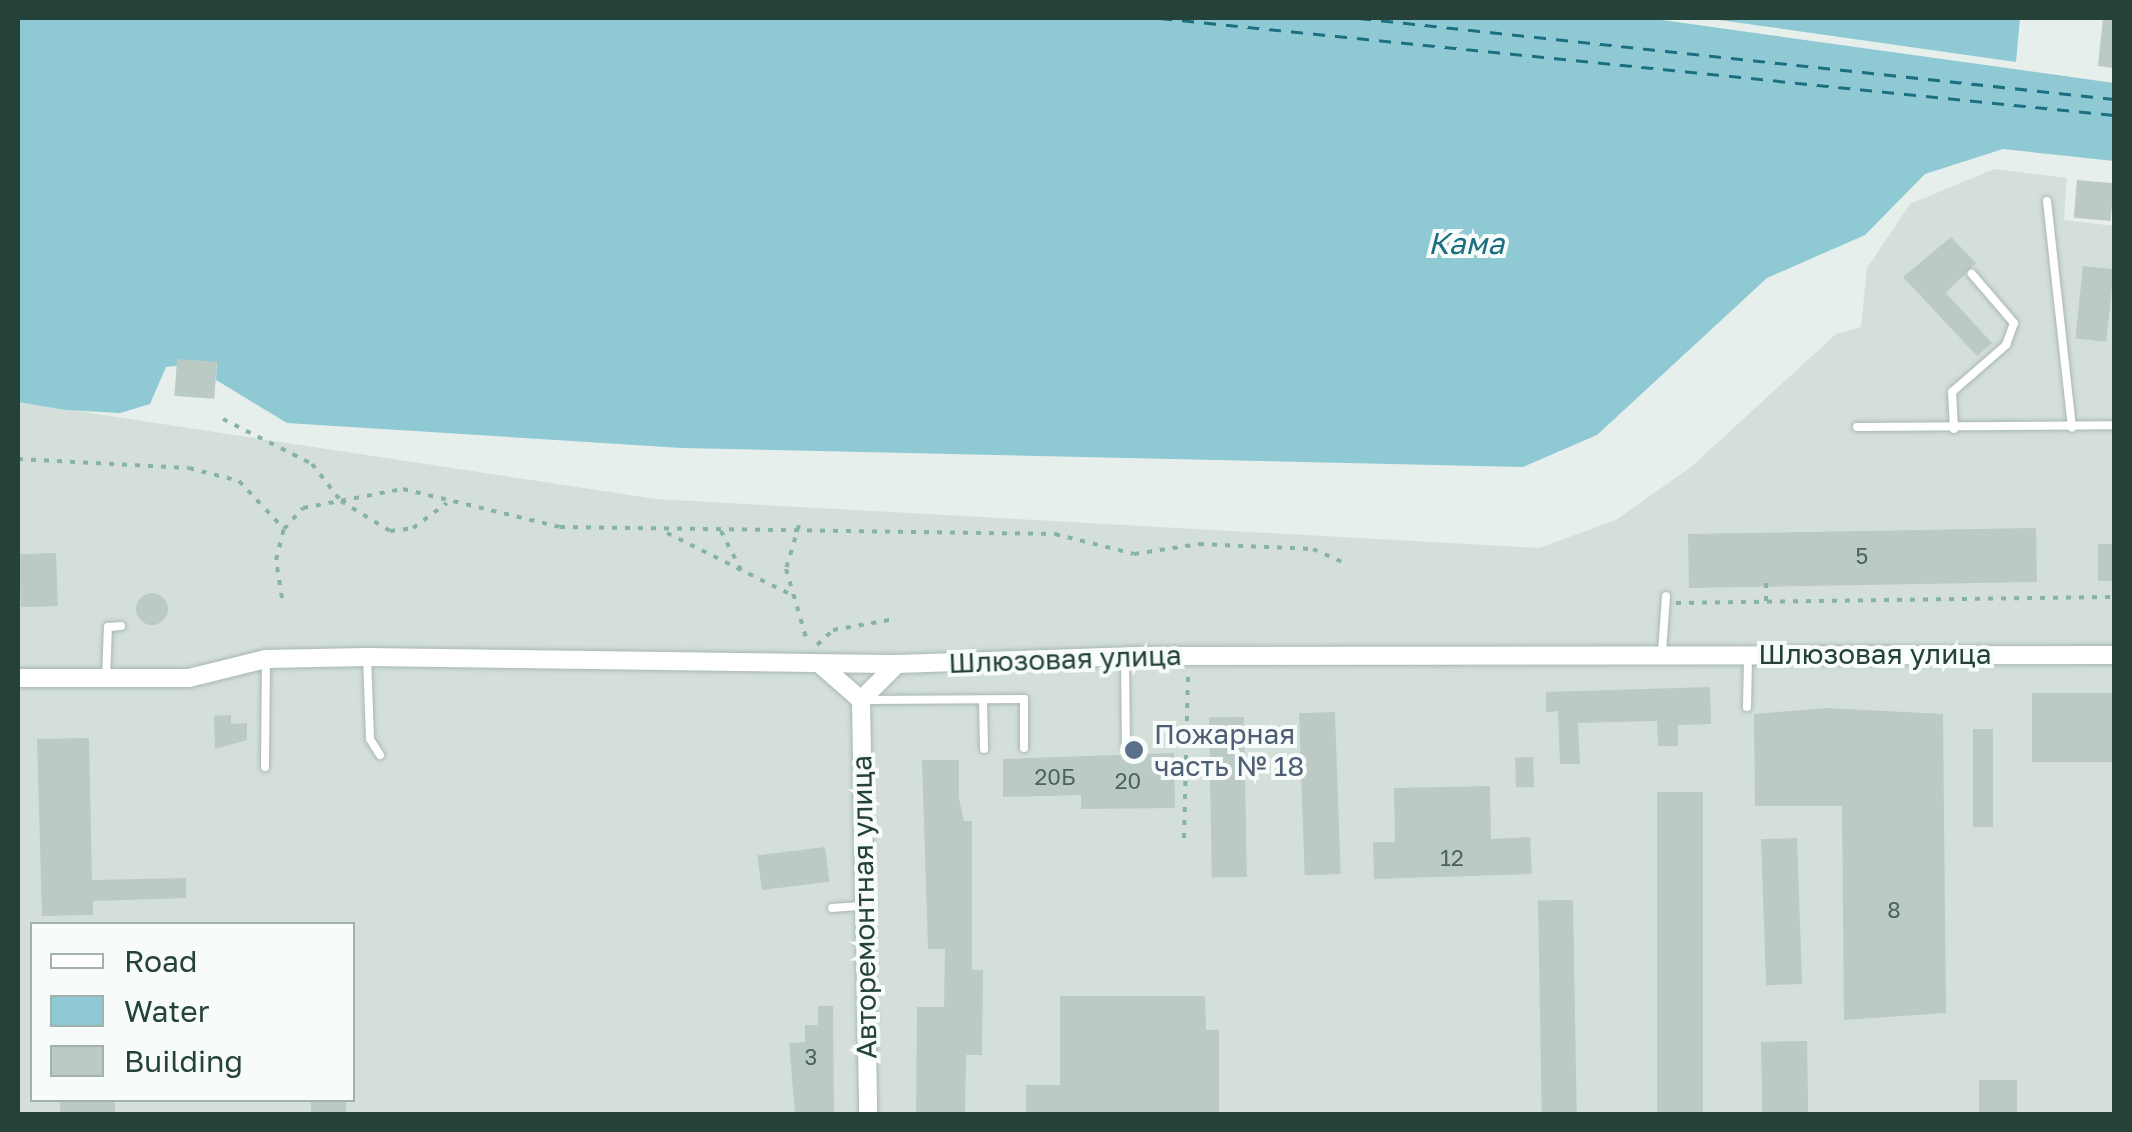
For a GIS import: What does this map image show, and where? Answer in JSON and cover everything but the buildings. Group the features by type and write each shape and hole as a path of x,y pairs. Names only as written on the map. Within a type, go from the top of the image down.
{"street":[{"name":"Шлюзовая улица","path":"18,678 188,678 266,659 367,657 897,664 1125,656 1662,652 2114,655"},
{"path":"816,662 842,676 861,700 897,664"},
{"name":"Авторемонтная улица","path":"861,700 868,1114"}],"lane":[{"path":"2047,200 2072,428"},
{"path":"1954,429 1952,392 2006,345 2014,323 1972,274"},
{"path":"1857,427 2114,425"},
{"path":"1662,652 1666,600"},
{"path":"106,678 108,627 122,626"},
{"path":"1747,707 1748,653"},
{"path":"1125,656 1126,748"},
{"path":"367,657 370,739 380,755"},
{"path":"265,767 266,659"},
{"path":"861,700 1024,699 1024,748"},
{"path":"984,700 984,749"},
{"path":"832,908 862,906"}],"path":[{"path":"223,419 312,464 341,500 390,531 413,528 448,503"},
{"path":"18,459 189,468 239,482 284,529"},
{"path":"282,598 276,560 284,529 303,508 403,489 516,522 665,531 799,525 1055,534 1134,554 1199,544 1314,549 1345,563"},
{"path":"799,525 788,593 812,652 832,630 889,620"},
{"path":"665,531 744,576 788,593"},
{"path":"721,531 744,576"},
{"path":"1766,583 1766,602"},
{"path":"1666,600 2114,597"},
{"path":"1184,838 1188,677"}],"shaded area":[{"path":"1994,169 2067,178 2064,220 2114,226 2114,1114 18,1114 18,402 656,499 1539,548 1616,520 1691,467 1836,334 1861,327 1867,268 1910,204"}],"water":[{"name":"Кама","path":"18,18 1648,18 2114,83 2114,161 2003,149 1925,174 1865,235 1767,278 1597,435 1523,467 682,448 287,423 216,380 217,362 166,367 150,404 120,413 66,410 18,402"},
{"path":"1705,18 2020,18 2016,62"}],"ferry route":[{"path":"1160,18 2114,115"},
{"path":"1359,18 2114,99"}],"place":[{"name":"Пожарная часть № 18","path":"1134,750"}]}
